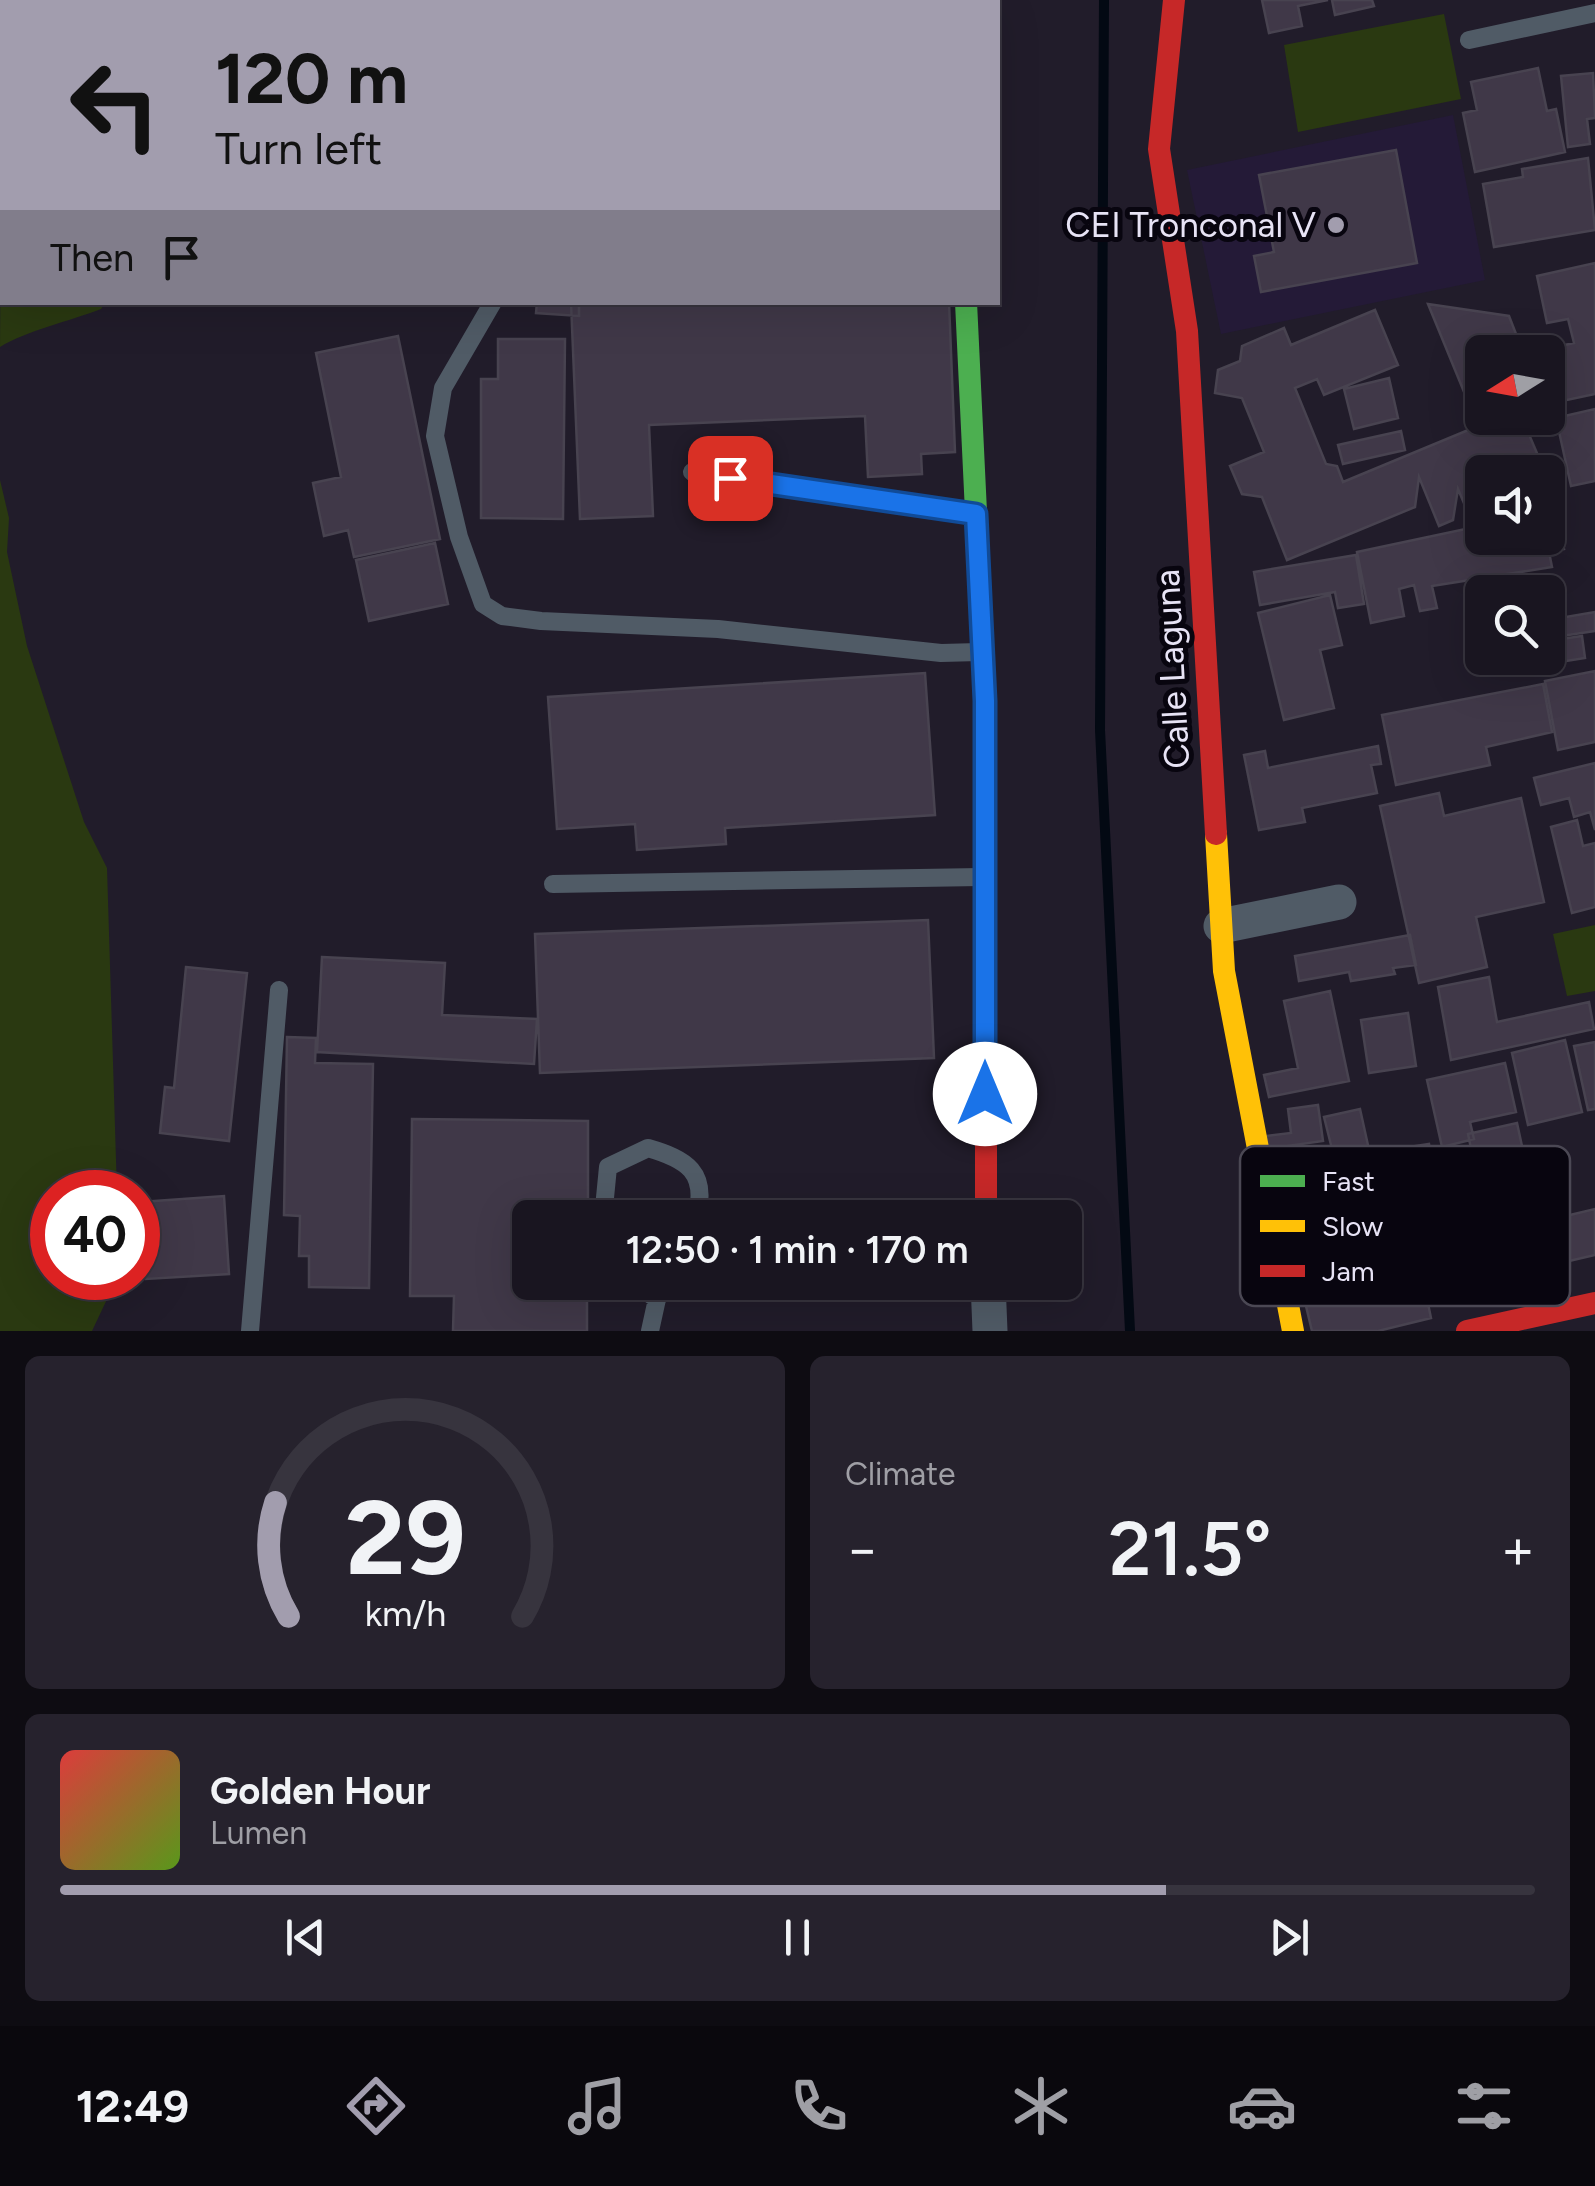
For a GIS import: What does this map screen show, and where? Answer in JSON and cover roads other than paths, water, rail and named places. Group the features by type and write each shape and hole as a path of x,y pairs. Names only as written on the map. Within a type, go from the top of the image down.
{"street":[{"name":"Calle Laguna","path":"1174,0 1159,149 1187,331 1227,1000 1256,1146"},
{"path":"966,305 985,701 986,1200"},
{"path":"1221,926 1339,902"},
{"path":"989,1300 990,1331"},
{"path":"1467,1331 1595,1303"},
{"name":"Calle Laguna","path":"1287,1306 1292,1331"}],"lane":[{"path":"1469,40 1595,14"},
{"path":"491,305 443,388 435,436 458,537 482,604 502,616 541,621 718,628 942,652 980,652"},
{"path":"692,472 976,514"},
{"path":"554,884 986,877"},
{"path":"250,1331 279,990"},
{"path":"605,1200 608,1168 648,1148 683,1158 696,1172 696,1200"},
{"path":"650,1331 657,1300"}],"waterway":[{"path":"1104,0 1100,730 1130,1331"}],"place":[{"name":"CEI Tronconal V","path":"1336,225"}]}
